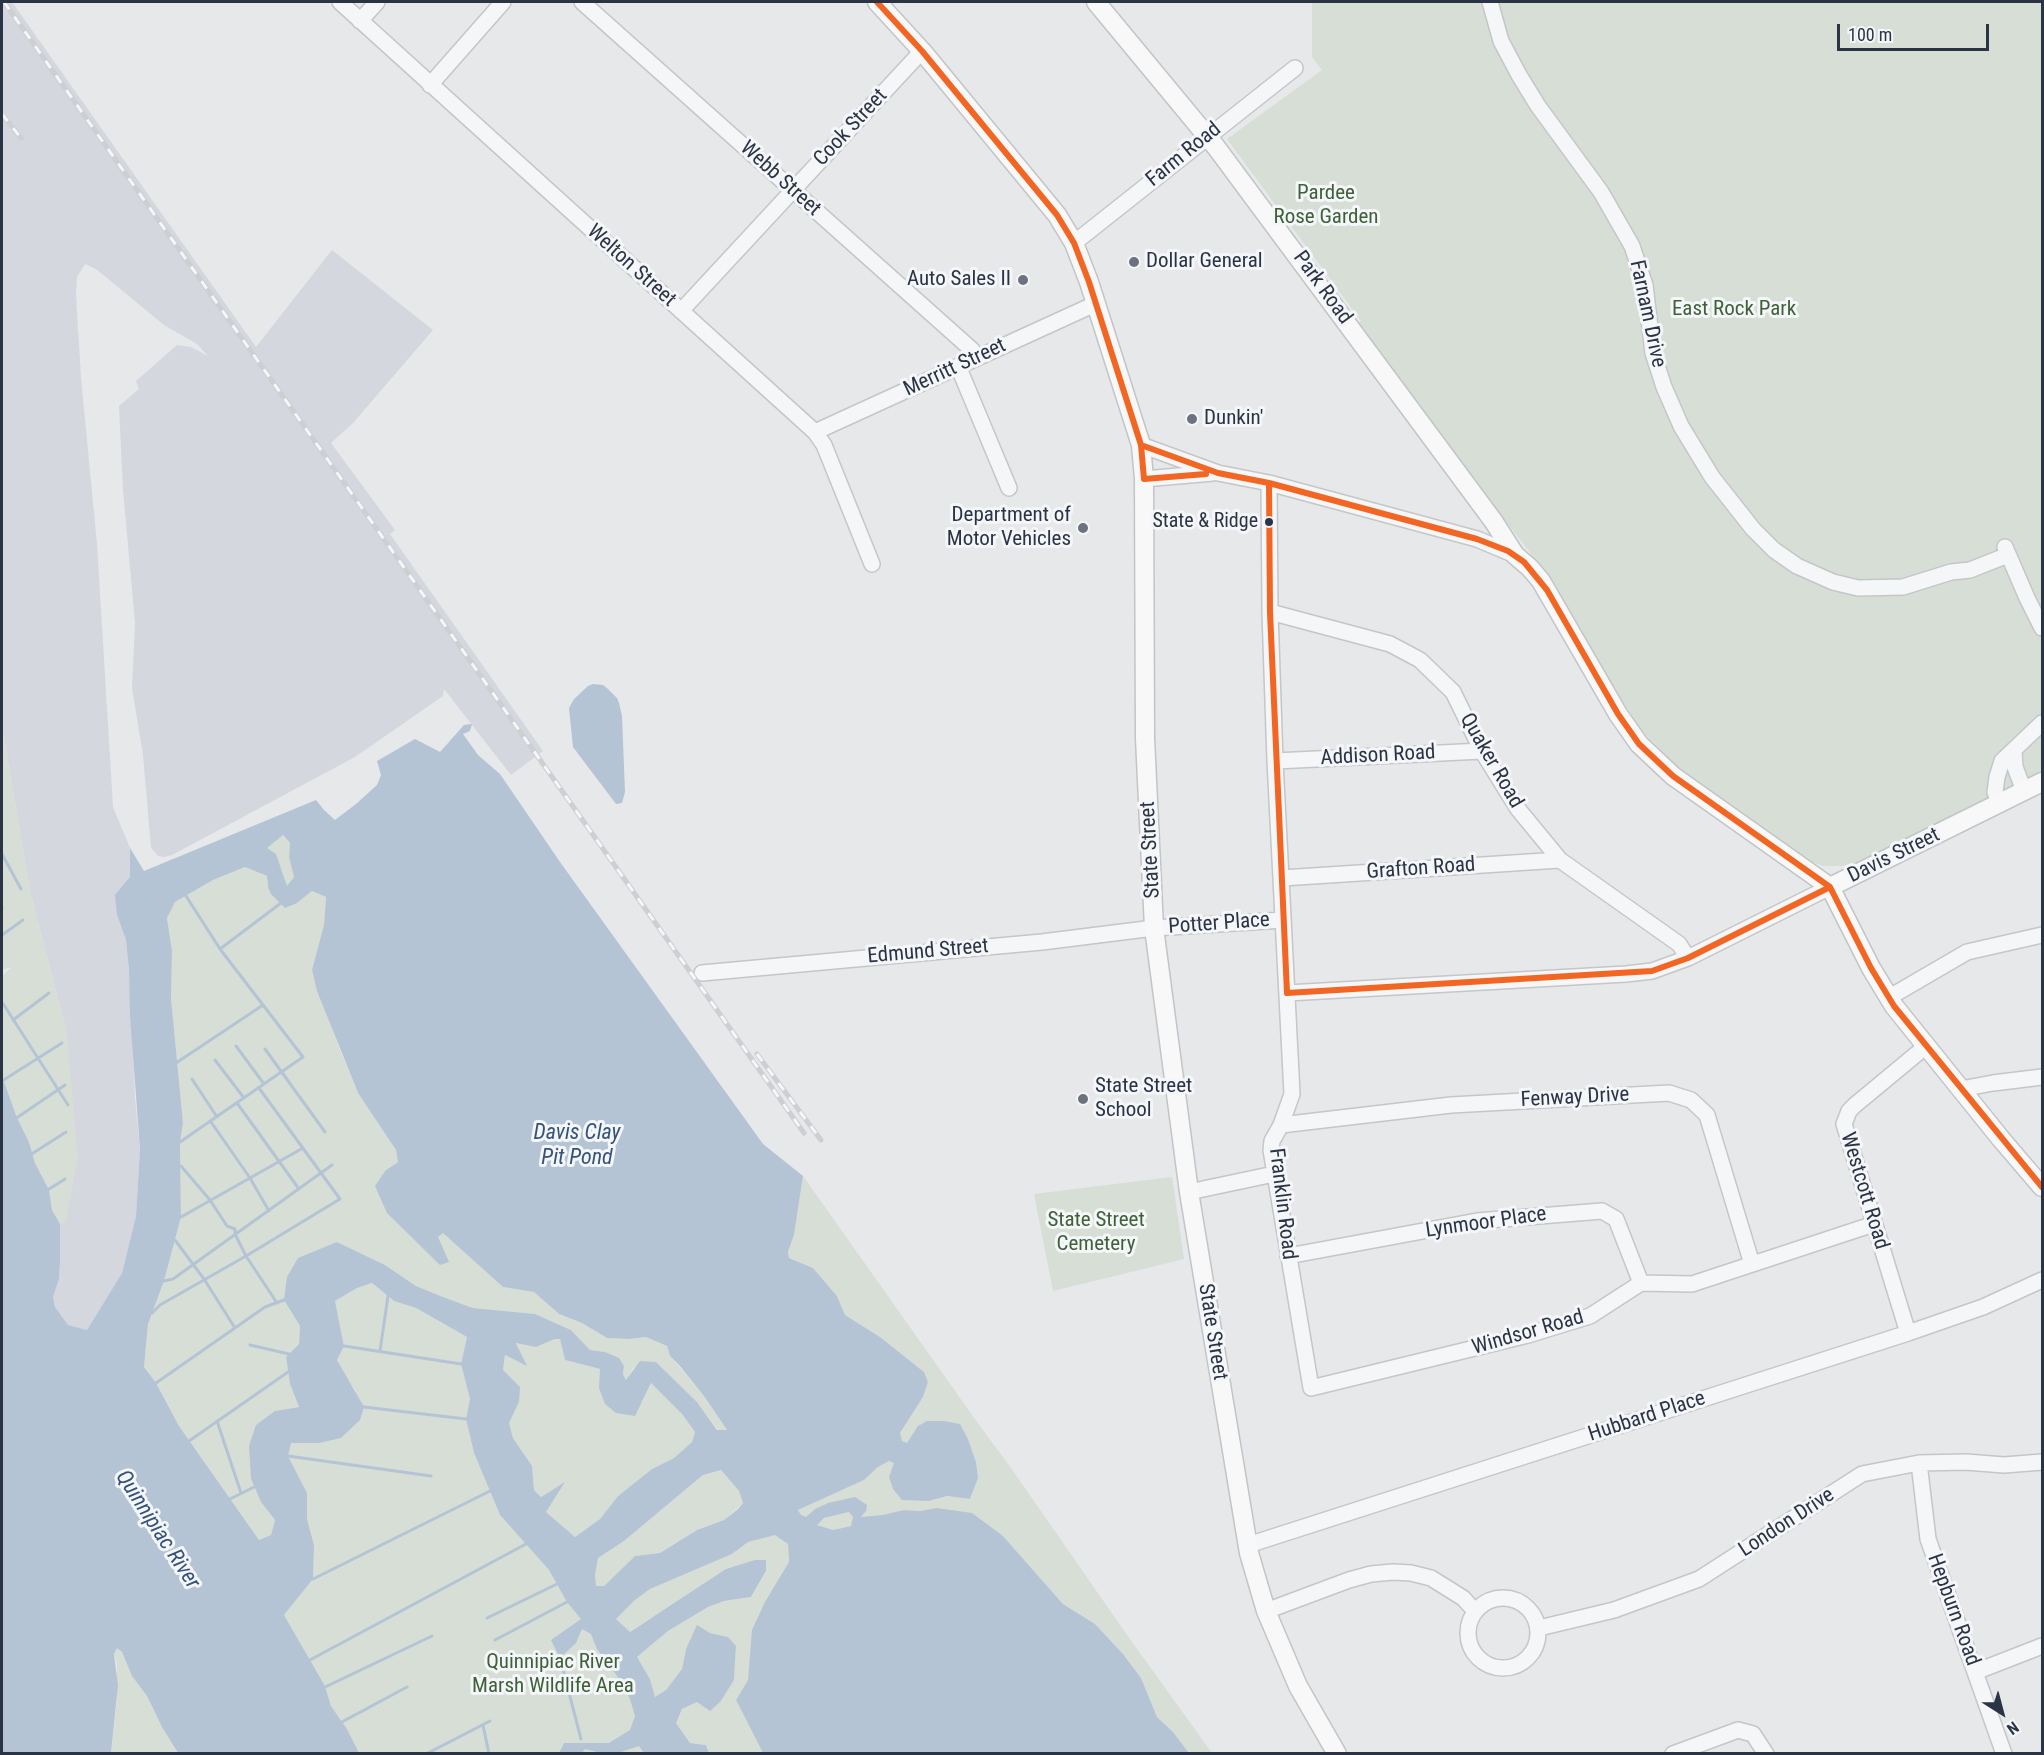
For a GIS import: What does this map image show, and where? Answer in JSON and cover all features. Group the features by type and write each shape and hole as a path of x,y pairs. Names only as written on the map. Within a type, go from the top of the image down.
{"main road":[{"name":"State Street","path":"877,2 922,51 1057,215 1074,243 1141,445 1144,479 1145,738 1154,928 1189,1192 1248,1545 1266,1611 1298,1686 1337,1754"},
{"name":"Park Road","path":"1096,2 1207,136 1494,522 1515,555 1530,567 1547,590 1631,734 1650,756 1686,786 1830,887"},
{"name":"Davis Street","path":"1830,887 2043,782"},
{"path":"1830,887 1888,999 1925,1047 2043,1187"}],"street":[{"name":"Welton Street","path":"340,2 815,432 824,445 872,564"},
{"path":"360,21 377,2"},
{"path":"430,85 503,2"},
{"name":"Webb Street","path":"582,2 972,349 978,357"},
{"name":"Farnam Drive","path":"1490,2 1501,41 1519,75 1538,106 1596,185 1632,246 1644,285 1653,353 1669,401 1695,452 1744,519 1767,543 1789,560 1813,573 1846,586 1872,589 1903,587 1951,572 1970,570 2007,551 2043,628"},
{"name":"Cook Street","path":"681,311 922,51"},
{"name":"Farm Road","path":"1074,243 1295,68"},
{"name":"Merritt Street","path":"815,432 1095,304"},
{"path":"958,366 1009,488"},
{"path":"1141,445 1218,473 1269,483 1476,539 1515,555"},
{"path":"1144,479 1218,473"},
{"name":"Franklin Road","path":"1269,483 1275,761 1292,1094 1281,1125 1272,1141 1271,1150 1311,1388"},
{"name":"Quaker Road","path":"1270,612 1390,644 1420,660 1453,692 1482,751 1518,809 1560,860 1679,944 1688,958"},
{"path":"1999,803 1995,792 2002,761 2043,723"},
{"name":"Addison Road","path":"1275,761 1482,751"},
{"path":"2014,751 2015,767 2024,791"},
{"name":"Grafton Road","path":"1282,879 1560,860"},
{"name":"Davis Street","path":"1287,993 1652,971 1688,958 1830,887"},
{"name":"Potter Place","path":"1154,928 1283,920"},
{"name":"Edmund Street","path":"702,973 1042,942 1154,928"},
{"path":"1888,999 1967,952 2043,935"},
{"name":"Westcott Road","path":"1908,1333 1847,1141 1844,1124 1855,1105 1925,1047"},
{"path":"1961,1089 2043,1077"},
{"name":"Fenway Drive","path":"1281,1125 1451,1105 1669,1093 1691,1100 1707,1115 1752,1264"},
{"path":"1189,1192 1274,1174"},
{"name":"Lynmoor Place","path":"1288,1256 1477,1221 1602,1212 1616,1219 1641,1283"},
{"path":"1641,1283 1692,1284 1874,1224"},
{"name":"Hubbard Place","path":"1248,1545 1908,1333 1983,1307 2043,1280"},
{"name":"Windsor Road","path":"1311,1388 1528,1335 1590,1317 1641,1283"},
{"name":"London Drive","path":"1539,1628 1614,1610 1699,1579 1862,1474 1919,1463 1966,1462 2004,1465 2043,1462"},
{"name":"Hepburn Road","path":"1919,1463 1928,1539 2004,1754"},
{"path":"1266,1611 1349,1580 1371,1574 1393,1572 1411,1573 1431,1578 1463,1598 1475,1611"},
{"path":"1502,1597 1513,1598 1530,1609 1539,1628 1538,1640 1527,1659 1505,1668 1494,1667 1475,1654 1468,1632 1475,1611 1492,1599 1502,1597"},
{"path":"1975,1672 2043,1646"},
{"path":"1673,1754 1738,1730 1753,1734 1766,1754"}],"shaded area":[{"path":"2,2 12,2 256,347 332,250 433,330 353,423 331,443 395,530 390,534 543,751 511,775 444,689 443,696 355,757 172,855 158,856 151,848 143,755 132,688 135,623 123,490 119,406 139,389 136,381 177,345 191,347 208,356 197,344 164,325 96,269 85,264 77,277 76,295 81,378 97,544 113,807 130,848 130,877 117,915 126,940 129,970 135,1098 140,1149 136,1216 122,1273 87,1330 68,1325 55,1307 53,1297 59,1279 60,1224 66,1221 67,1034 30,891 2,727"}],"green space":[{"name":"East Rock Park","path":"1312,2 2042,2 2042,776 1863,860 1846,866 1823,866 1812,862 1681,770 1641,730 1593,654 1554,584 1393,374 1357,324 1361,321 1227,139 1322,70 1312,57"},
{"path":"2,727 30,891 67,1034 78,1158 66,1221 60,1224 52,1210 49,1190 35,1163 29,1142 17,1118 2,1076 2,976 12,967 2,970"},
{"path":"282,835 290,843 289,857 294,877 287,887 281,868 266,848"},
{"path":"245,867 267,876 268,887 297,903 312,891 326,897 324,925 312,971 339,1048 358,1093 396,1150 398,1162 386,1170 438,1236 443,1232 503,1287 534,1292 559,1314 582,1323 607,1338 646,1337 667,1346 670,1356 704,1396 727,1430 718,1430 697,1402 656,1362 633,1368 627,1381 623,1374 624,1366 605,1352 590,1350 571,1330 535,1314 473,1308 443,1297 416,1286 385,1265 337,1242 284,1300 300,1326 299,1344 286,1357 290,1384 299,1407 275,1411 251,1479 261,1502 275,1520 271,1535 259,1540 179,1426 156,1383 144,1367 148,1324 164,1281 181,1217 180,1142 183,1123 171,998 172,951 167,918 175,902 213,880"},
{"path":"803,1176 1212,1753 1189,1753 1173,1732 1157,1717 1141,1678 1123,1654 1095,1624 1063,1604 1003,1536 949,1511 936,1508 860,1517 866,1511 815,1509 806,1518 801,1515 798,1510 864,1480 878,1467 889,1461 894,1462 929,1501 947,1496 970,1499 978,1478 976,1462 968,1439 918,1427 907,1443 902,1441 900,1433 923,1397 928,1382 924,1372 880,1337 845,1315 837,1296 813,1268 789,1258 788,1253 794,1235"},
{"name":"State Street Cemetery","path":"1172,1177 1184,1259 1053,1291 1034,1194"},
{"name":"Quinnipiac River Marsh Wildlife Area","path":"372,1283 394,1301 416,1308 467,1337 461,1364 470,1399 466,1419 474,1453 500,1515 549,1570 559,1588 595,1576 598,1558 624,1541 703,1475 721,1470 739,1491 743,1503 724,1520 697,1530 660,1553 635,1556 604,1586 596,1586 672,1753 359,1753 347,1729 331,1706 325,1686 284,1615 313,1579 314,1545 307,1519 307,1493 288,1456 290,1443 319,1443 356,1391 342,1372 337,1360 344,1346 335,1301 357,1288"},
{"path":"560,1339 565,1360 600,1369 642,1403 651,1383 682,1414 695,1432 692,1442 674,1458 652,1469 618,1496 600,1519 575,1537 546,1512 564,1483 541,1497 534,1490 532,1466 513,1438 509,1423 519,1402 503,1370 505,1355 526,1365 516,1342 536,1347"},
{"path":"849,1512 853,1517 852,1526 833,1530 816,1525 824,1518"},
{"path":"775,1534 788,1544 789,1562 753,1630 748,1680 736,1700 763,1753 709,1753 706,1745 690,1743 676,1723 682,1709 697,1702 721,1701 734,1680 736,1646 728,1637 710,1633 686,1649 682,1669 666,1690 655,1697 650,1679 637,1657 668,1631 708,1607 724,1601 751,1597 766,1572 651,1618 629,1632 616,1619 650,1589 732,1554 748,1542"},
{"path":"117,1648 122,1652 132,1676 147,1696 178,1753 111,1754 117,1699 117,1664 114,1654"}],"water":[{"path":"593,684 603,685 617,698 619,703 622,716 625,792 622,803 616,804 573,747 569,708 574,699"},
{"path":"472,724 470,731 463,734 478,755 500,774 560,862 763,1144 803,1176 794,1235 788,1252 789,1258 813,1268 837,1296 845,1315 880,1337 924,1372 928,1382 923,1397 900,1433 902,1441 907,1443 918,1426 927,1421 960,1424 968,1439 976,1462 978,1478 970,1499 947,1496 929,1501 902,1500 893,1489 889,1477 894,1463 889,1461 878,1467 864,1480 798,1510 801,1515 806,1517 815,1509 828,1503 855,1497 867,1505 861,1517 904,1510 921,1511 936,1508 972,1513 1003,1536 1063,1604 1095,1624 1123,1654 1141,1678 1157,1717 1173,1732 1189,1753 763,1753 736,1700 748,1680 752,1630 765,1602 789,1562 788,1544 775,1535 748,1542 732,1554 650,1589 616,1619 630,1632 726,1569 755,1560 766,1560 766,1571 751,1597 724,1601 708,1607 668,1631 637,1657 650,1679 655,1697 666,1690 682,1669 686,1649 697,1625 710,1633 728,1637 736,1646 734,1680 721,1701 710,1711 697,1702 682,1709 676,1723 690,1743 706,1745 709,1753 644,1753 639,1746 618,1753 601,1753 585,1749 582,1753 559,1753 564,1743 609,1743 630,1730 635,1716 630,1699 620,1680 597,1649 591,1634 582,1629 576,1643 560,1658 551,1640 581,1619 567,1602 549,1570 500,1515 474,1453 466,1419 470,1399 461,1364 467,1337 416,1308 394,1301 372,1283 357,1288 335,1301 344,1346 337,1360 364,1407 360,1420 341,1438 319,1443 291,1443 288,1456 307,1493 307,1519 314,1545 313,1579 284,1615 325,1686 331,1706 347,1729 359,1753 178,1753 147,1696 132,1676 122,1652 117,1648 114,1654 118,1685 111,1753 2,1753 2,1076 17,1118 29,1142 35,1163 49,1190 52,1210 60,1224 59,1279 53,1297 55,1307 68,1325 87,1330 122,1273 136,1216 140,1149 130,1016 129,970 126,940 117,915 115,895 130,877 130,848 144,871 316,800 335,820 377,785 381,775 377,761 415,739 440,752 464,725","holes":["283,835 290,843 289,857 294,877 287,886 276,854 267,848","245,867 267,876 271,894 285,908 297,903 312,891 326,897 324,925 312,970 317,991 358,1093 396,1150 398,1162 386,1170 375,1186 387,1213 440,1265 449,1262 438,1237 443,1233 503,1287 534,1292 559,1314 582,1323 607,1338 646,1337 667,1346 670,1356 704,1396 727,1430 717,1430 697,1402 656,1362 640,1361 626,1380 623,1374 624,1366 619,1358 605,1352 590,1350 571,1330 535,1314 473,1308 443,1297 416,1286 385,1265 337,1242 298,1258 287,1277 284,1300 300,1326 299,1344 286,1357 290,1384 299,1407 275,1411 256,1425 249,1446 251,1479 261,1502 275,1520 271,1535 259,1540 179,1426 156,1383 144,1367 148,1324 164,1281 181,1217 180,1142 183,1123 171,998 172,951 167,918 175,902 213,880","560,1339 565,1360 600,1369 599,1388 605,1404 616,1413 635,1416 651,1383 682,1414 695,1432 692,1442 674,1458 652,1469 618,1496 600,1519 575,1537 546,1512 565,1482 541,1497 534,1490 532,1466 513,1438 509,1423 519,1402 520,1387 503,1370 505,1355 527,1366 516,1343 536,1347","721,1470 739,1491 743,1503 724,1520 697,1530 660,1553 635,1556 604,1586 596,1586 598,1558 624,1541 703,1475","849,1512 853,1517 851,1526 833,1530 817,1525 824,1518"]}],"waterway":[{"path":"2,854 21,889"},
{"path":"186,896 220,949"},
{"path":"180,1142 303,1057 220,949 281,903"},
{"path":"2,935 23,920"},
{"path":"13,1020 49,993"},
{"path":"2,1002 68,1105"},
{"path":"176,1063 263,1005"},
{"path":"2,1081 62,1043"},
{"path":"236,1046 264,1084"},
{"path":"265,1049 325,1132"},
{"path":"215,1060 244,1098"},
{"path":"192,1079 217,1117"},
{"path":"15,1119 65,1085"},
{"path":"152,1313 160,1305 340,1199 259,1088"},
{"path":"237,1103 299,1189"},
{"path":"211,1122 250,1178 269,1211"},
{"path":"30,1155 66,1132"},
{"path":"181,1217 303,1148"},
{"path":"164,1281 173,1279 332,1165"},
{"path":"181,1166 210,1200 227,1226 235,1229 235,1234 246,1256 277,1303"},
{"path":"46,1191 65,1179"},
{"path":"175,1240 204,1279 235,1328"},
{"path":"380,1351 388,1296"},
{"path":"156,1383 265,1307 284,1300"},
{"path":"250,1345 289,1354"},
{"path":"344,1346 461,1364"},
{"path":"189,1441 288,1372"},
{"path":"364,1407 466,1419"},
{"path":"217,1421 241,1493"},
{"path":"288,1456 431,1476"},
{"path":"230,1499 254,1487"},
{"path":"313,1579 490,1491"},
{"path":"308,1661 526,1544"},
{"path":"487,1618 557,1584"},
{"path":"495,1640 567,1602"},
{"path":"323,1688 432,1636"},
{"path":"560,1658 581,1739"},
{"path":"340,1723 407,1687"},
{"path":"426,1754 490,1721"},
{"path":"483,1725 489,1754"}],"railway":[{"path":"4,2 804,1133"},
{"path":"2,114 21,138"},
{"path":"757,1054 821,1140"}],"transit line":[{"path":"877,2 922,51 1057,215 1074,243 1089,282 1141,445 1144,479 1206,474"},
{"path":"1141,445 1218,473 1269,483 1477,539 1508,551 1524,562 1547,590 1618,714 1639,744 1673,776 1830,887 1871,968 1894,1006 2042,1187"},
{"path":"1269,483 1270,612 1287,993 1652,971 1688,958 1830,887"}],"place":[{"name":"Dollar General","path":"1134,262"},
{"name":"Auto Sales II","path":"1023,280"},
{"name":"Dunkin'","path":"1192,419"},
{"name":"State & Ridge","path":"1269,522"},
{"name":"Department of Motor Vehicles","path":"1083,528"},
{"name":"State Street School","path":"1083,1099"}],"park label":[{"name":"Pardee Rose Garden","path":"1326,206"}],"water label":[{"name":"Davis Clay Pit Pond","path":"577,1146"},
{"name":"Quinnipiac River","path":"157,1530"}]}
